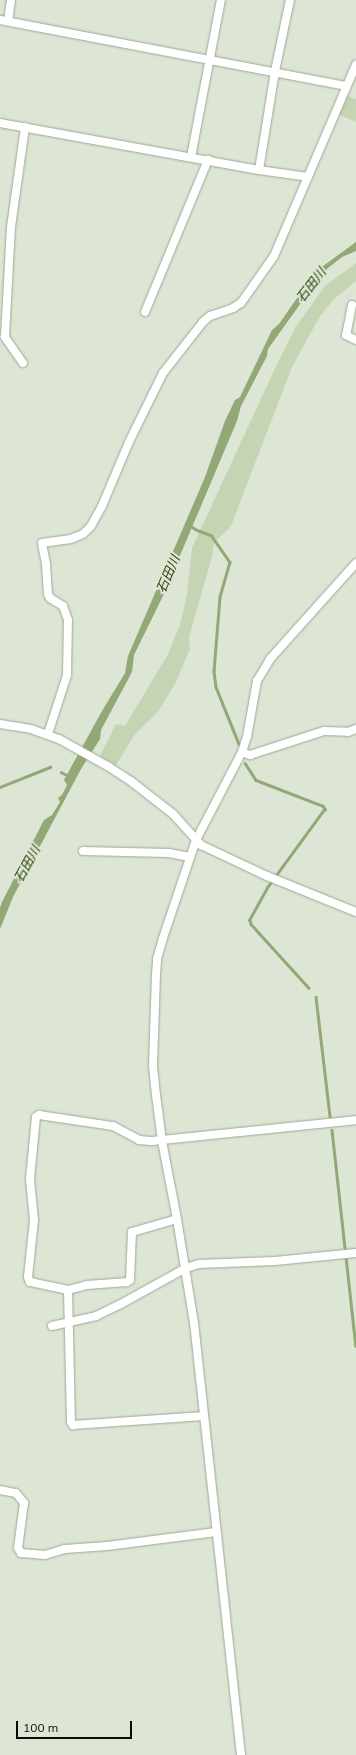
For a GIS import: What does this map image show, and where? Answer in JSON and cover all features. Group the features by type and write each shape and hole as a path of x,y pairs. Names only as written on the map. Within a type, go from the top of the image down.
{"street":[{"path":"12,0 4,20 347,86"},
{"path":"191,157 221,0"},
{"path":"259,170 275,71 290,0"},
{"path":"48,734 67,675 68,620 63,606 50,598 48,594 46,564 42,543 71,539 82,534 91,526 102,506 129,442 163,373 203,322 210,316 233,308 241,303 274,256 356,65"},
{"path":"0,122 259,170 308,177"},
{"path":"23,363 2,338 11,227 25,127"},
{"path":"145,312 208,160"},
{"path":"352,305 346,335 356,340"},
{"path":"241,1755 195,1331 186,1268 162,1141 153,1066 157,960 196,840 242,752 247,737 254,691 262,670 282,645 356,563"},
{"path":"0,724 32,729 48,734 70,745 118,772 173,814 190,831 201,845 274,879 356,912"},
{"path":"242,752 250,755 320,732 348,732 356,729"},
{"path":"83,851 168,853 190,857"},
{"path":"177,1218 132,1232 130,1280 128,1282 87,1285 68,1290 30,1282 28,1277 34,1220 30,1178 36,1117 39,1115 107,1124 119,1128 139,1140 162,1141 356,1120"},
{"path":"52,1326 69,1324 96,1316 186,1268 207,1262 274,1261 350,1254"},
{"path":"68,1290 71,1422 74,1425 204,1416"},
{"path":"0,1490 16,1493 22,1500 24,1513 18,1548 19,1551 24,1554 46,1555 65,1549 107,1546 216,1532"}],"shaded area":[{"path":"345,95 356,99 356,122 338,114"},
{"path":"356,263 356,281 333,300 319,318 292,367 231,526 214,543 212,557 189,637 190,649 175,684 157,713 135,734 116,765 100,756 116,724 125,726 167,656 180,625 187,594 192,548 278,362 295,328 325,286"}],"water":[{"name":"石田川","path":"356,242 356,251 342,257 323,272 268,349 267,356 241,406 237,421 162,598 134,655 132,672 101,730 100,739 81,769 13,897 0,929 0,908 2,902 44,820 52,815 60,802 58,798 62,795 67,785 64,780 125,673 128,656 205,477 225,421 235,400 240,397 272,330 279,324 315,272"}],"waterway":[{"path":"189,525 197,530 211,535 230,562 220,597 214,671 216,687 239,744"},
{"path":"245,763 256,780 323,806 325,809 268,887 250,920 251,924 309,988"},
{"path":"0,787 50,767"},
{"path":"61,772 69,776"},
{"path":"316,997 330,1116"},
{"path":"332,1130 356,1346"}]}
